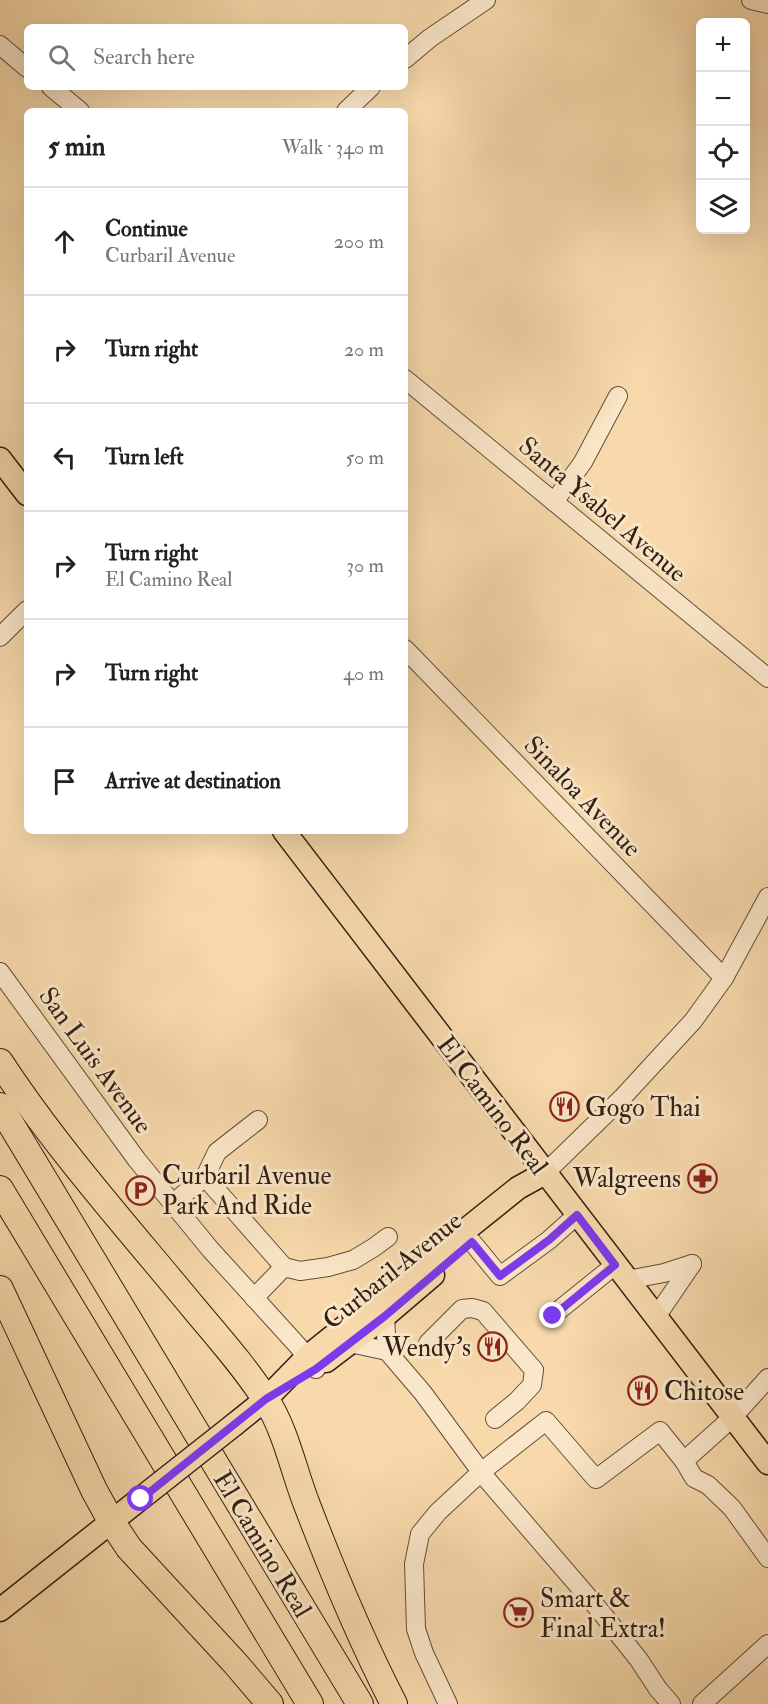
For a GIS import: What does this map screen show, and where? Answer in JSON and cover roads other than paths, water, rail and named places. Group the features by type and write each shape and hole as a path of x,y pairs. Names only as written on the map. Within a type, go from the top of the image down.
{"highway":[{"path":"0,1062 72,1160 234,1356 266,1399 279,1425 339,1587 394,1704"},
{"name":"El Camino Real","path":"0,1106 360,1704"},
{"name":"El Camino Real","path":"0,1189 310,1704"},
{"path":"0,1288 88,1480 111,1521 129,1548 236,1663 270,1704"}],"main road":[{"path":"0,459 24,490"},
{"name":"El Camino Real","path":"286,834 768,1463"},
{"name":"Curbaril Avenue","path":"311,1363 350,1343 385,1316 525,1197 544,1173"},
{"name":"Curbaril Avenue","path":"0,1610 311,1363 518,1188 544,1173"}],"street":[{"path":"408,56 430,38 486,0"},
{"path":"751,0 768,4"},
{"path":"0,45 24,65"},
{"path":"55,90 76,108"},
{"path":"349,108 367,90"},
{"name":"Santa Ysabel Avenue","path":"408,381 768,678"},
{"path":"554,502 583,462 618,396"},
{"path":"0,637 24,613"},
{"name":"Sinaloa Avenue","path":"408,652 724,978"},
{"name":"Curbaril Avenue","path":"544,1173 622,1098 693,1021 724,978 768,897"},
{"name":"San Luis Avenue","path":"0,972 137,1160 210,1249 311,1363"},
{"path":"173,1203 205,1177 217,1152 258,1120"},
{"path":"205,1177 284,1267 300,1271 328,1267 352,1260 388,1237"},
{"path":"472,1242 500,1276 549,1240 577,1215"},
{"path":"553,1316 621,1273 664,1273 692,1264 656,1317"},
{"path":"254,1298 284,1267"},
{"path":"428,1342 462,1309 472,1308 483,1311 534,1370 532,1385 495,1419"},
{"path":"385,1316 387,1351"},
{"path":"350,1343 387,1351 423,1393 482,1472 602,1612 671,1704"},
{"path":"684,1461 733,1417 768,1378"},
{"path":"448,1704 424,1653 416,1629 414,1564 420,1534 438,1512 482,1472 546,1421 596,1479 660,1431 684,1461 694,1478 708,1485 732,1508 768,1558"},
{"path":"702,1704 768,1644"}],"place":[{"name":"Gogo Thai","path":"564,1107"},
{"name":"Walgreens","path":"702,1178"},
{"name":"Curbaril Avenue Park And Ride","path":"141,1190"},
{"name":"Wendy's","path":"492,1347"},
{"name":"Chitose","path":"643,1391"},
{"name":"Smart & Final Extra!","path":"519,1613"}]}
